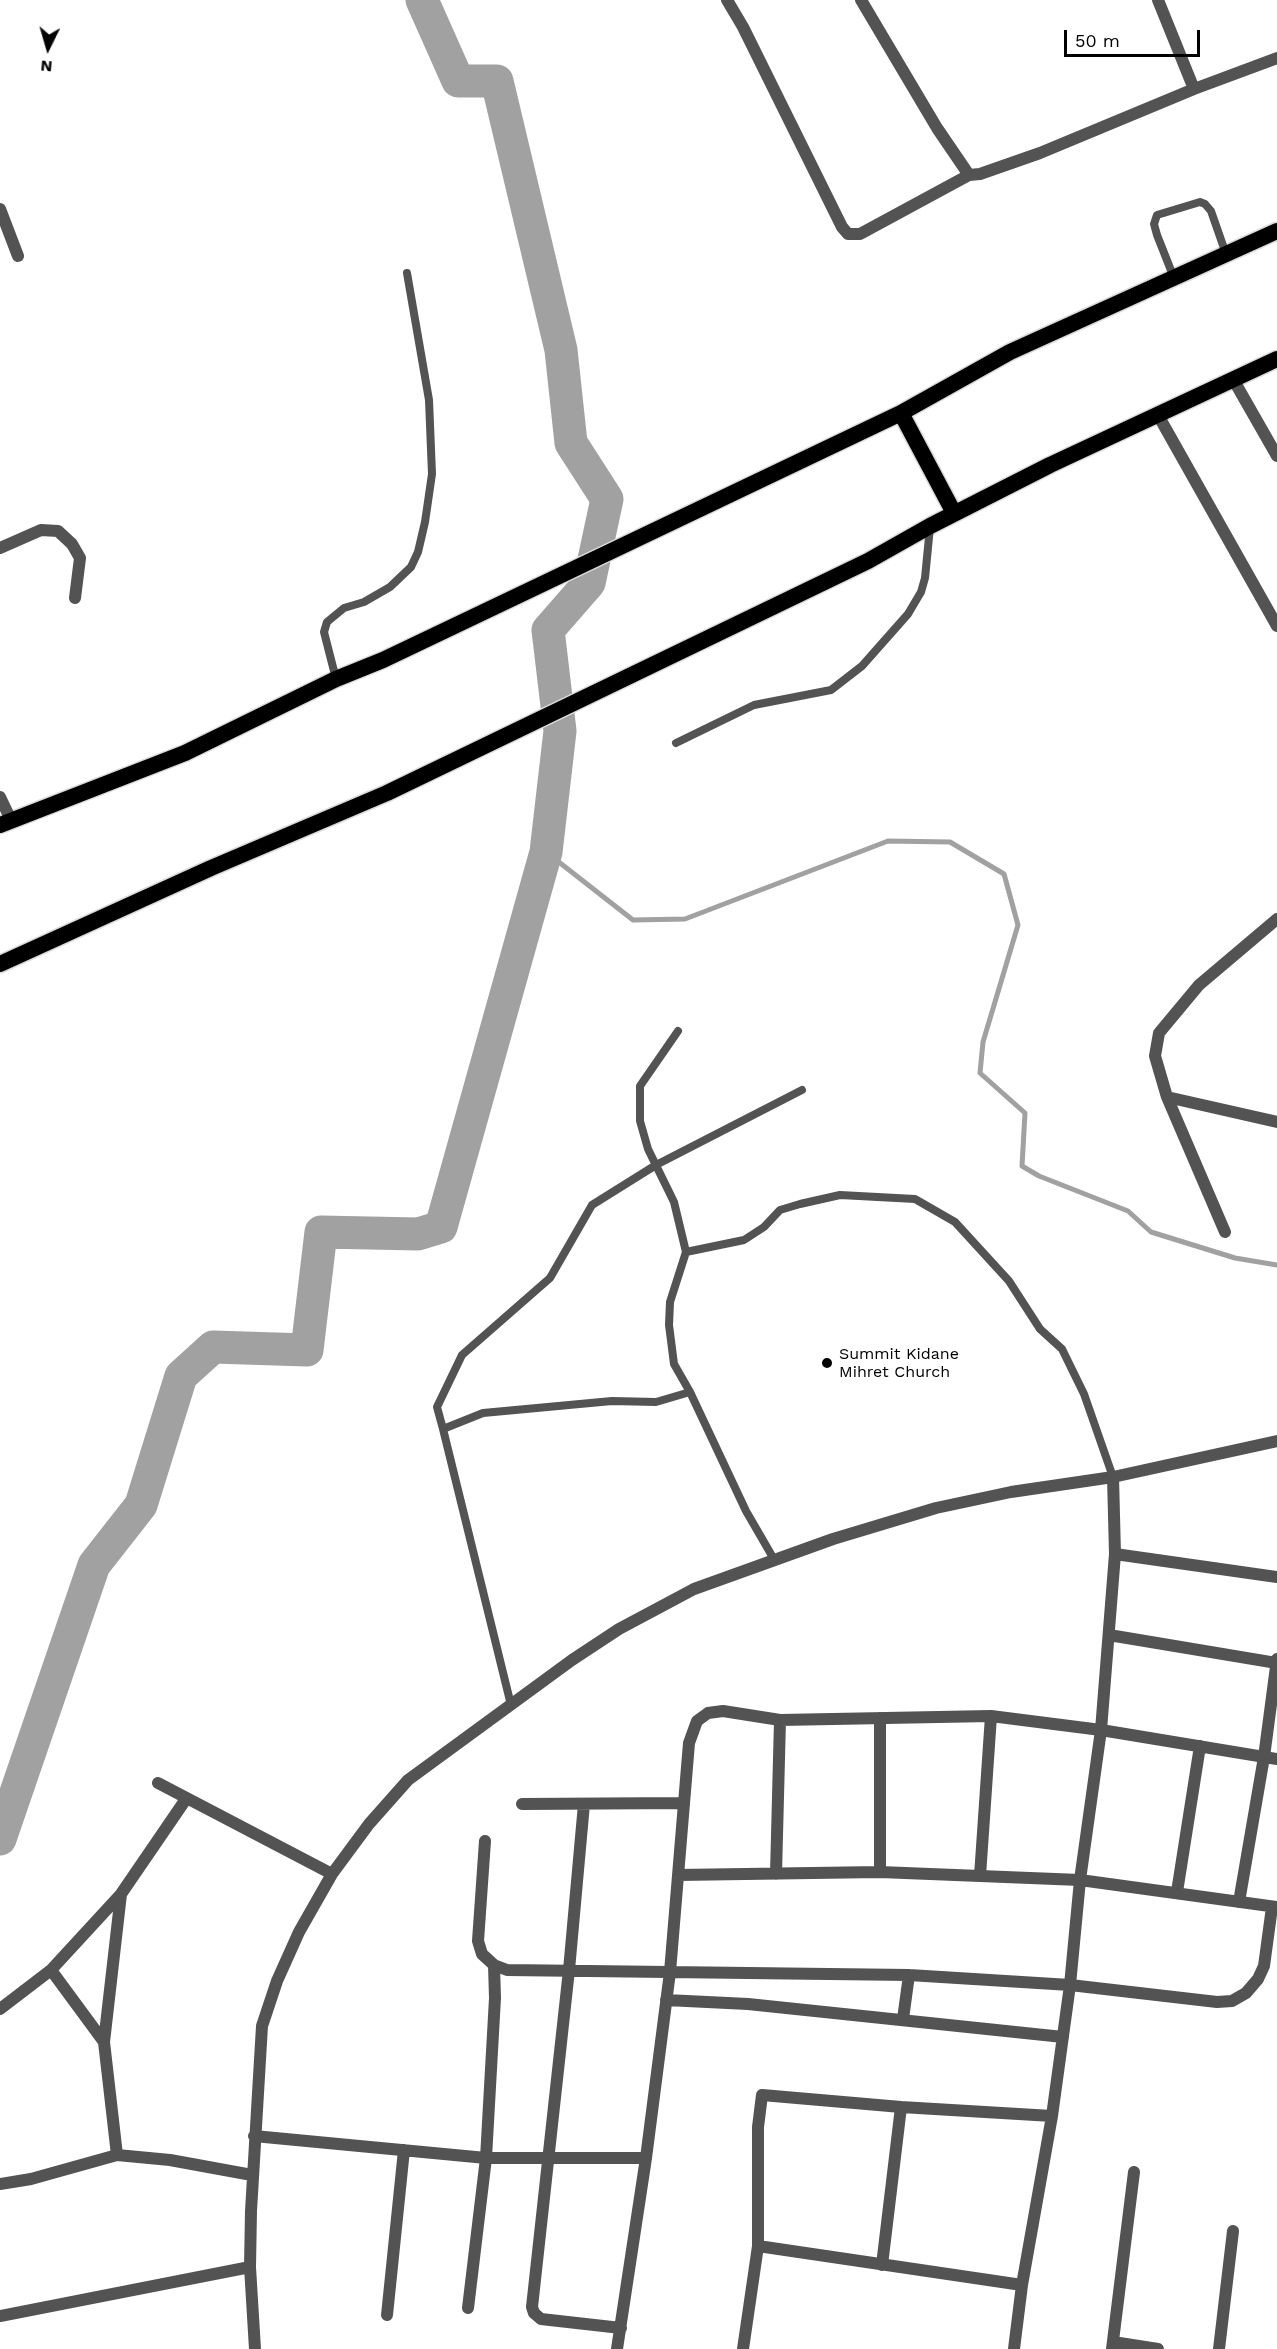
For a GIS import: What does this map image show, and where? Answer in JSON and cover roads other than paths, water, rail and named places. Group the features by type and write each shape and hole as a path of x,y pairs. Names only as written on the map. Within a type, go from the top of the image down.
{"highway":[{"path":"5,823 185,753 336,679 383,660 752,486 901,413 1010,352 1277,231"},
{"path":"0,964 211,868 387,793 868,561 954,513 1277,359"},
{"path":"901,413 954,513"}],"street":[{"path":"727,0 743,27 842,227 848,234 860,234 969,175 980,174 1040,153 1194,89 1277,58"},
{"path":"861,0 937,128 969,175"},
{"path":"1158,0 1194,89"},
{"path":"0,209 18,256"},
{"path":"1233,379 1277,456"},
{"path":"1158,415 1277,626"},
{"path":"0,548 41,530 58,531 72,544 80,558 75,598"},
{"path":"0,797 5,823"},
{"path":"1225,1232 1167,1097 1155,1056 1159,1033 1199,985 1277,919"},
{"path":"1167,1097 1277,1122"},
{"path":"255,2349 250,2266 252,2175 262,2026 277,1981 299,1932 332,1874 369,1824 408,1780 572,1660 619,1629 694,1589 854,1532 936,1508 1011,1492 1113,1477 1277,1442"},
{"path":"1014,2349 1022,2285 1052,2116 1070,1985 1080,1880 1101,1730 1115,1554 1113,1477"},
{"path":"1115,1554 1277,1577"},
{"path":"1109,1635 1277,1662 1270,1758 1239,1902"},
{"path":"617,2349 646,2158 670,1972 689,1743 697,1721 708,1713 723,1711 780,1720 991,1716 1101,1730 1270,1758"},
{"path":"980,1876 991,1716"},
{"path":"880,1718 880,1872"},
{"path":"776,1874 780,1720"},
{"path":"1177,1892 1200,1746"},
{"path":"158,1783 332,1874"},
{"path":"0,2009 51,1970 121,1894 186,1799"},
{"path":"522,1804 683,1803"},
{"path":"584,1804 569,1970 531,2307 541,2319 621,2328"},
{"path":"485,1841 478,1941 482,1954 494,1965 507,1970 909,1975 1070,1985 1217,2002 1232,2001 1246,1993 1258,1979 1264,1966 1274,1907 1080,1880 880,1872 678,1875"},
{"path":"117,2155 104,2042 121,1894"},
{"path":"468,2308 486,2158 495,1998 494,1965"},
{"path":"51,1970 104,2042"},
{"path":"903,2019 909,1975"},
{"path":"666,2000 748,2004 1063,2037"},
{"path":"743,2349 758,2246 758,2127 762,2095 901,2107 1052,2116"},
{"path":"882,2265 901,2107"},
{"path":"254,2136 486,2158 646,2158"},
{"path":"387,2315 404,2150"},
{"path":"0,2184 30,2179 117,2155 170,2160 252,2175"},
{"path":"1134,2172 1113,2345 1158,2349"},
{"path":"1219,2349 1233,2231"},
{"path":"758,2246 1022,2285"},
{"path":"0,2316 250,2266"}],"lane":[{"path":"1174,279 1154,224 1157,215 1200,202 1205,204 1211,211 1226,255"},
{"path":"336,679 324,632 327,622 344,608 364,602 390,587 411,567 418,552 425,522 432,474 429,400 406,273"},
{"path":"676,743 754,705 831,690 862,666 908,614 921,592 930,526"},
{"path":"678,1031 640,1086 640,1121 648,1149 674,1202 686,1252 670,1302 669,1325 674,1364 690,1392 746,1512 775,1561"},
{"path":"511,1705 437,1407 446,1385 462,1355 550,1278 592,1205 656,1165 802,1090"},
{"path":"686,1252 744,1240 764,1227 780,1210 800,1204 840,1195 915,1199 955,1222 1009,1281 1040,1329 1062,1349 1084,1394 1113,1477"},
{"path":"443,1429 483,1413 612,1401 656,1402 690,1392"}],"waterway":[{"path":"0,1839 94,1565 141,1505 181,1376 213,1347 307,1350 321,1232 418,1234 441,1227 546,852 560,731 548,630 589,583 607,499 571,443 561,350 497,81 458,81 422,0"},
{"path":"546,852 633,920 685,919 888,841 950,842 1004,874 1018,925 983,1042 980,1073 1025,1113 1022,1166 1039,1176 1128,1211 1151,1232 1235,1258 1277,1265"}],"place":[{"name":"Summit Kidane Mihret Church","path":"827,1363"}]}
